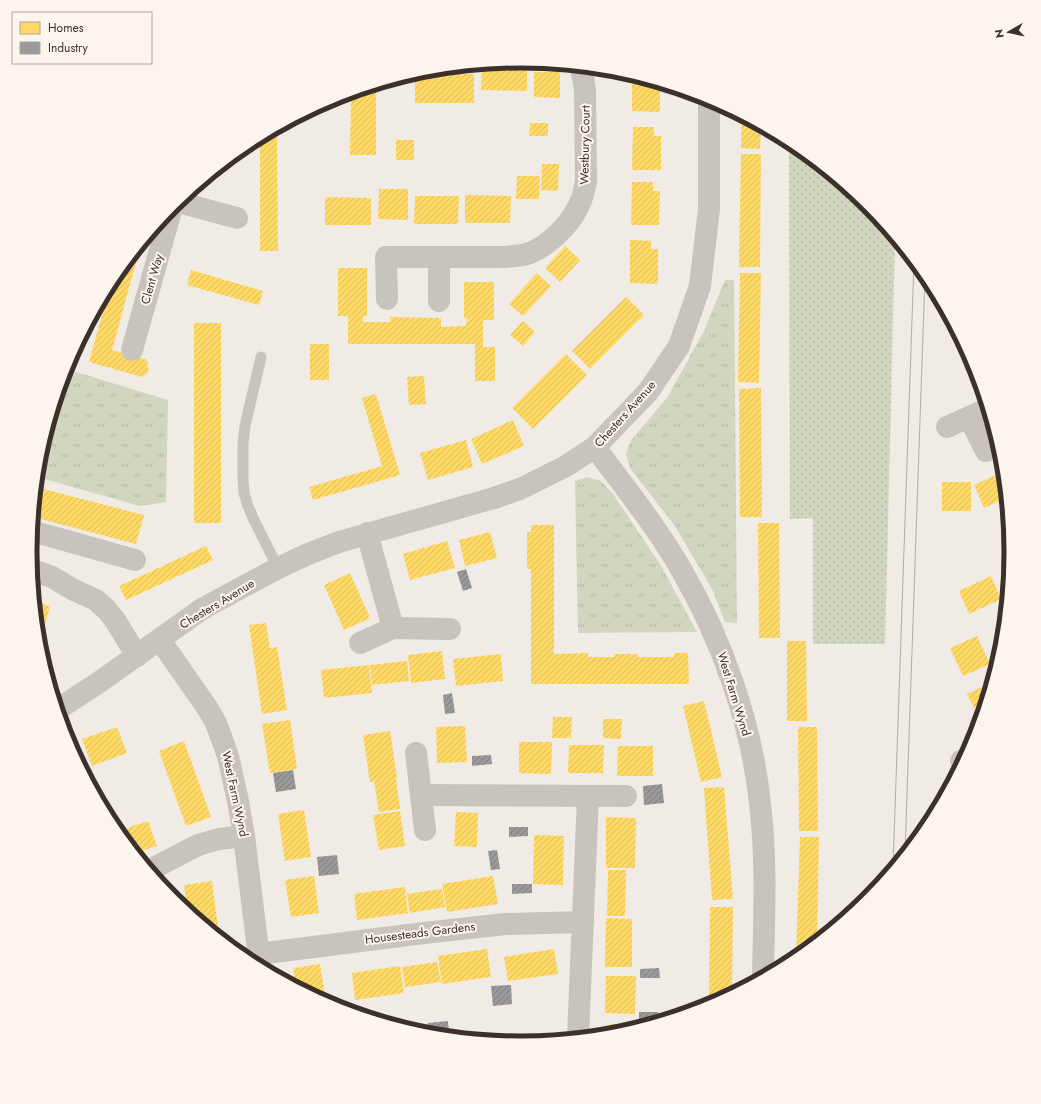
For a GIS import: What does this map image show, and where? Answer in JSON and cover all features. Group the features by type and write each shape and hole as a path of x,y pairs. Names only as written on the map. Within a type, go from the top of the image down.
{"street":[{"name":"Westbury Court","path":"386,299 386,257 506,257 527,254 544,245 572,218 579,207 586,181 586,105 582,73"},
{"name":"Chesters Avenue","path":"63,706 202,610 278,568 339,542 494,498 520,489 566,466 595,447 648,392 679,346 700,286 709,209 709,106"},
{"path":"185,204 237,218"},
{"name":"Clent Way","path":"132,350 168,222"},
{"path":"439,257 439,301"},
{"path":"947,427 978,413 986,451"},
{"name":"West Farm Wynd","path":"595,447 646,516 682,571 715,636 739,700 755,770 763,829 763,970"},
{"path":"367,533 393,628"},
{"path":"38,535 135,560"},
{"path":"38,572 52,577 74,590 96,600 115,620 137,656"},
{"path":"360,643 393,628 450,629"},
{"name":"West Farm Wynd","path":"160,640 205,704 216,723 228,756 244,836 259,958"},
{"path":"416,753 425,830"},
{"path":"421,795 626,796"},
{"path":"578,1032 588,796"},
{"path":"154,868 198,845 219,839 244,836"},
{"name":"Housesteads Gardens","path":"261,960 485,926 524,922 583,922"}],"lane":[{"path":"261,357 245,426 243,444 244,493 253,518 278,568"}],"green space":[{"path":"789,150 815,168 839,188 884,233 895,246 885,644 813,644 813,518 790,519"},
{"path":"725,280 734,280 737,623 725,622 713,591 675,526 630,468 626,454 631,440 667,398 704,331"},
{"path":"73,371 168,400 166,502 140,506 43,479 53,427"},
{"path":"587,477 601,481 613,494 660,564 697,632 578,633 575,481"}],"building: Homes":[{"path":"527,68 527,91 481,90 482,71"},
{"path":"534,72 560,72 560,98 534,97"},
{"path":"453,74 474,74 474,103 415,103 415,80"},
{"path":"632,82 660,89 660,112 632,111"},
{"path":"376,91 376,155 350,155 351,99"},
{"path":"742,122 761,132 760,149 741,148"},
{"path":"530,123 548,123 548,136 529,136"},
{"path":"633,127 654,127 654,136 661,136 661,170 632,170"},
{"path":"277,134 278,251 260,251 260,145"},
{"path":"396,140 414,140 414,160 396,160"},
{"path":"741,154 761,154 760,267 739,267"},
{"path":"542,164 559,164 558,191 541,190"},
{"path":"517,176 540,176 539,199 516,199"},
{"path":"632,182 653,182 653,191 660,191 659,225 631,225"},
{"path":"379,189 408,189 408,220 378,219"},
{"path":"465,195 511,196 510,223 465,223"},
{"path":"415,196 459,196 458,224 414,224"},
{"path":"325,197 371,198 371,225 325,225"},
{"path":"630,240 651,241 651,249 658,249 658,284 630,283"},
{"path":"565,246 580,260 560,282 545,268"},
{"path":"137,258 112,350 147,360 149,372 142,377 89,362 105,305 118,283"},
{"path":"338,268 367,268 367,316 363,316 363,322 390,322 390,317 441,318 441,327 466,326 467,318 464,318 464,282 494,282 494,320 483,320 483,347 495,347 495,381 475,381 475,344 348,344 348,316 338,316"},
{"path":"191,270 263,291 259,305 187,285"},
{"path":"537,273 551,286 523,316 509,304"},
{"path":"740,273 761,273 759,383 738,382"},
{"path":"626,297 644,315 590,369 572,351"},
{"path":"523,321 535,332 523,346 510,335"},
{"path":"194,323 221,323 221,523 194,523"},
{"path":"310,344 329,344 329,380 310,380"},
{"path":"566,354 587,375 533,429 512,408"},
{"path":"424,376 426,404 409,405 407,377"},
{"path":"761,388 762,517 740,517 739,389"},
{"path":"376,394 400,475 313,500 309,487 382,466 362,398"},
{"path":"513,420 524,446 482,464 471,439"},
{"path":"466,440 473,467 428,480 420,453"},
{"path":"998,474 1001,500 984,508 974,485"},
{"path":"942,482 971,482 971,511 942,511"},
{"path":"41,488 144,515 136,544 38,518"},
{"path":"758,523 779,523 780,638 759,638"},
{"path":"531,525 554,525 554,654 588,653 588,657 614,657 614,654 638,654 638,657 674,657 674,653 688,653 689,684 531,684 531,569 527,569 527,532 531,532"},
{"path":"490,532 497,558 465,566 459,540"},
{"path":"447,541 455,568 410,580 403,554"},
{"path":"206,546 213,560 126,600 119,586"},
{"path":"350,573 370,618 344,630 324,585"},
{"path":"991,576 1001,599 969,614 959,591"},
{"path":"40,603 50,606 43,630"},
{"path":"266,623 270,648 277,647 287,710 262,714 249,625"},
{"path":"977,636 990,664 963,676 950,648"},
{"path":"787,641 806,641 807,721 787,721"},
{"path":"442,651 445,679 411,683 408,655"},
{"path":"501,654 503,681 456,686 453,659"},
{"path":"407,661 409,681 372,685 370,665"},
{"path":"369,665 372,693 324,698 321,670"},
{"path":"985,686 978,706 974,708 967,694"},
{"path":"704,701 722,777 701,782 683,706"},
{"path":"553,717 572,717 571,738 552,738"},
{"path":"603,719 622,719 621,739 603,738"},
{"path":"290,720 297,769 270,773 262,724"},
{"path":"465,726 467,762 437,763 436,727"},
{"path":"117,727 127,753 92,766 82,739"},
{"path":"798,727 817,727 818,831 799,831"},
{"path":"390,731 400,809 379,812 374,781 370,782 363,735"},
{"path":"184,741 211,817 186,826 159,751"},
{"path":"519,742 552,742 551,774 519,773"},
{"path":"569,745 604,745 603,773 568,773"},
{"path":"618,746 653,746 653,776 617,776"},
{"path":"724,787 733,899 712,900 704,788"},
{"path":"304,810 311,857 285,861 278,814"},
{"path":"400,811 405,846 379,850 373,815"},
{"path":"456,812 478,813 477,847 454,846"},
{"path":"606,817 636,818 635,868 606,868"},
{"path":"148,821 157,846 141,851 124,829"},
{"path":"534,835 564,836 563,885 533,884"},
{"path":"800,837 819,837 817,934 796,949"},
{"path":"608,870 626,870 625,916 607,916"},
{"path":"314,876 319,913 291,917 285,880"},
{"path":"493,876 498,904 447,912 442,884"},
{"path":"212,881 218,928 202,916 186,901 184,885"},
{"path":"405,887 408,913 357,920 354,894"},
{"path":"442,889 445,907 410,913 407,894"},
{"path":"710,907 733,907 732,987 709,998"},
{"path":"606,918 632,919 632,967 605,967"},
{"path":"487,949 491,977 442,984 438,956"},
{"path":"554,949 558,974 508,981 504,957"},
{"path":"437,962 441,982 405,987 402,967"},
{"path":"320,964 325,994 294,979 293,968"},
{"path":"400,966 404,993 355,1000 352,973"},
{"path":"606,976 636,976 635,1014 605,1013"},
{"path":"610,1024 624,1024 615,1026 610,1027"}],"building: Industry":[{"path":"466,569 472,588 463,591 457,572"},
{"path":"452,693 455,713 445,714 443,695"},
{"path":"491,755 492,764 472,766 472,756"},
{"path":"293,770 296,789 276,792 273,773"},
{"path":"662,784 664,803 644,805 643,786"},
{"path":"509,827 528,827 528,836 509,837"},
{"path":"497,850 500,869 491,870 488,851"},
{"path":"337,855 339,874 319,876 317,857"},
{"path":"512,884 532,884 532,893 512,894"},
{"path":"659,968 660,978 640,978 640,969"},
{"path":"511,985 512,1004 493,1006 491,986"},
{"path":"639,1012 658,1012 658,1015 639,1021"},
{"path":"448,1021 449,1030 428,1026 428,1023"}],"tram line":[{"path":"893,859 914,271"},
{"path":"905,844 925,286"}]}
